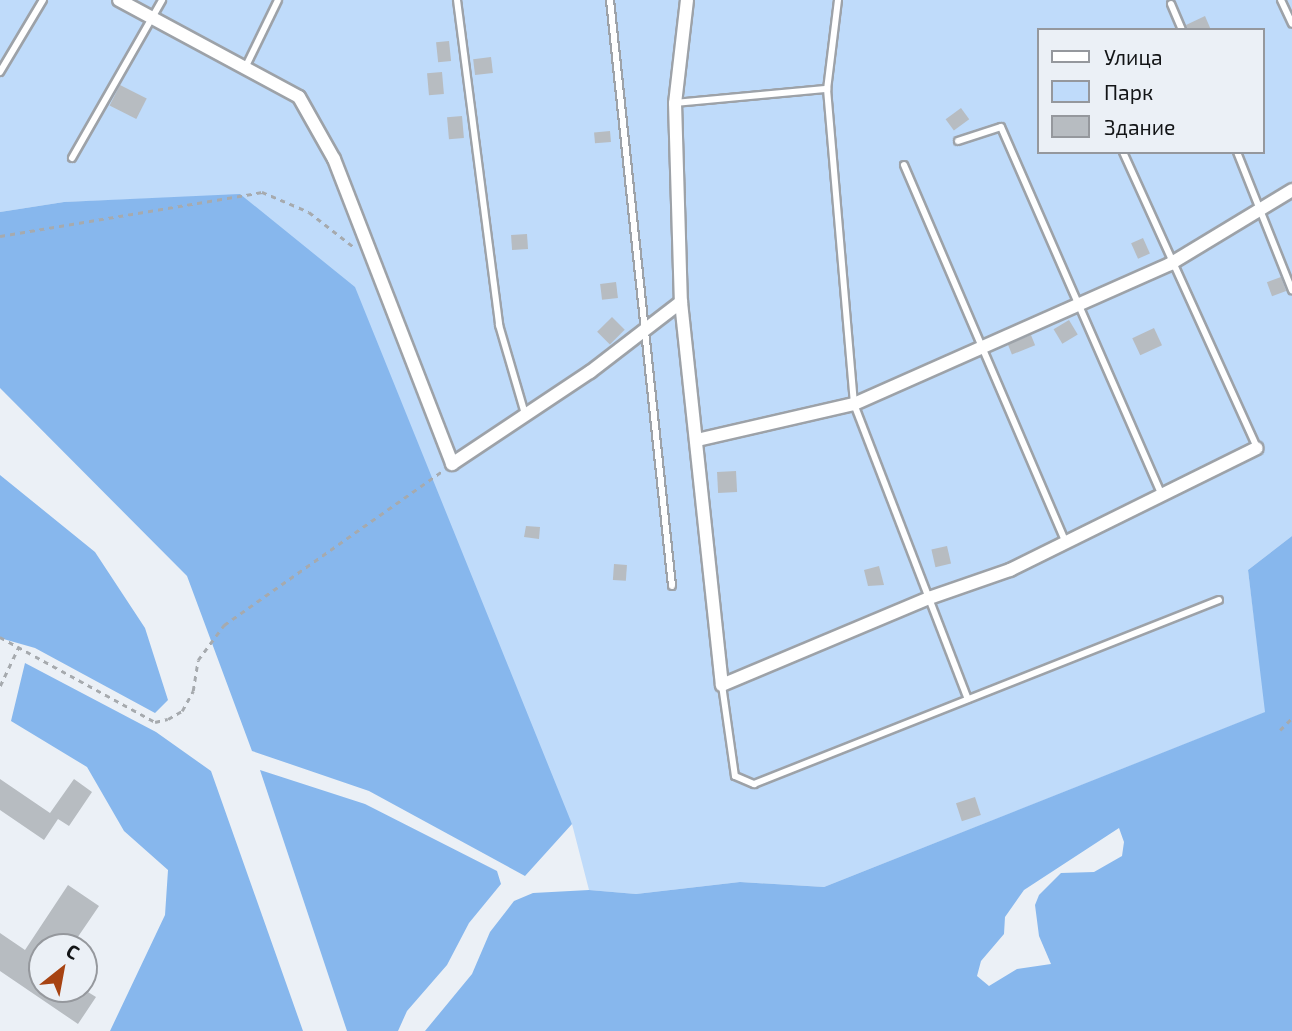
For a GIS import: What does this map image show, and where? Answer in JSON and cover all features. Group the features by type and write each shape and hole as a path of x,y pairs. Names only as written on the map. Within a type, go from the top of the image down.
{"street":[{"path":"119,0 246,66 299,97 334,159 452,464 526,416 681,302"},
{"path":"687,0 675,103 681,302 722,685 929,598 1010,570 1257,448"},
{"path":"697,440 854,404 1074,303 1170,264 1292,190"}],"lane":[{"path":"0,72 43,0"},
{"path":"72,158 162,0"},
{"path":"246,66 278,0"},
{"path":"457,0 499,325 526,416"},
{"path":"610,0 647,325 672,586"},
{"path":"838,0 827,89 854,404 968,699"},
{"path":"1281,0 1292,24"},
{"path":"1171,4 1181,28"},
{"path":"675,103 827,89"},
{"path":"958,141 1001,127 1074,303 1161,494"},
{"path":"1124,154 1170,264 1257,448"},
{"path":"1238,154 1263,210 1292,290"},
{"path":"904,165 1066,543"},
{"path":"722,685 735,776 754,784 1219,600"}],"path":[{"path":"0,236 262,192 309,212 358,250"},
{"path":"0,636 41,656 55,670 155,722 167,719 182,711 193,691 198,660 224,625 452,464"},
{"path":"0,686 19,646"},
{"path":"1280,730 1292,718"}],"green space":[{"path":"0,0 1292,0 1292,536 1248,570 1266,712 824,887 740,882 636,894 589,890 572,824 240,195 64,202 0,212"}],"shaded area":[{"path":"240,194 355,287 572,824 525,876 369,791 252,751 187,576 0,388 0,212 64,202"},
{"path":"0,475 95,552 145,628 168,700 155,713 35,648 0,638"},
{"path":"1292,536 1292,1031 425,1031 472,974 490,932 514,901 533,893 589,890 636,894 740,882 824,887 1265,712 1248,570","holes":["1119,828 1124,842 1122,856 1094,872 1061,873 1039,895 1035,905 1039,936 1051,964 1017,969 989,986 977,976 981,961 1004,934 1005,917 1024,890"]},
{"path":"25,663 156,732 211,771 303,1031 110,1031 165,915 168,870 124,831 87,767 11,721"},
{"path":"260,770 365,804 497,871 501,884 469,923 447,965 407,1011 398,1031 347,1031"}],"building":[{"path":"1205,16 1210,28 1187,28 1186,25"},
{"path":"449,41 451,61 438,62 436,42"},
{"path":"491,57 493,73 475,75 473,59"},
{"path":"442,72 444,94 429,95 427,73"},
{"path":"120,85 147,99 136,119 110,105"},
{"path":"961,108 969,119 954,130 946,119"},
{"path":"462,116 464,138 449,139 447,117"},
{"path":"610,131 611,142 595,143 594,132"},
{"path":"527,234 528,249 512,250 511,235"},
{"path":"1143,238 1150,254 1138,259 1131,243"},
{"path":"1281,277 1286,291 1272,296 1267,282"},
{"path":"616,282 618,298 602,300 600,284"},
{"path":"612,317 625,330 610,345 597,332"},
{"path":"1069,320 1078,335 1062,344 1054,329"},
{"path":"1154,328 1162,345 1140,355 1132,338"},
{"path":"1031,335 1035,345 1012,355 1008,344"},
{"path":"736,471 737,492 718,493 717,472"},
{"path":"526,526 540,527 539,539 524,537"},
{"path":"947,546 951,564 935,567 931,550"},
{"path":"614,564 627,565 626,581 613,580"},
{"path":"879,566 884,585 868,586 864,570"},
{"path":"0,779 50,813 74,779 92,792 69,826 58,819 44,840 0,810"},
{"path":"975,797 981,815 962,821 956,803"},
{"path":"68,885 99,906 81,933 36,933"},
{"path":"0,933 25,950 28,945 28,990 0,971"},
{"path":"47,1003 92,1003 78,1024"}]}
